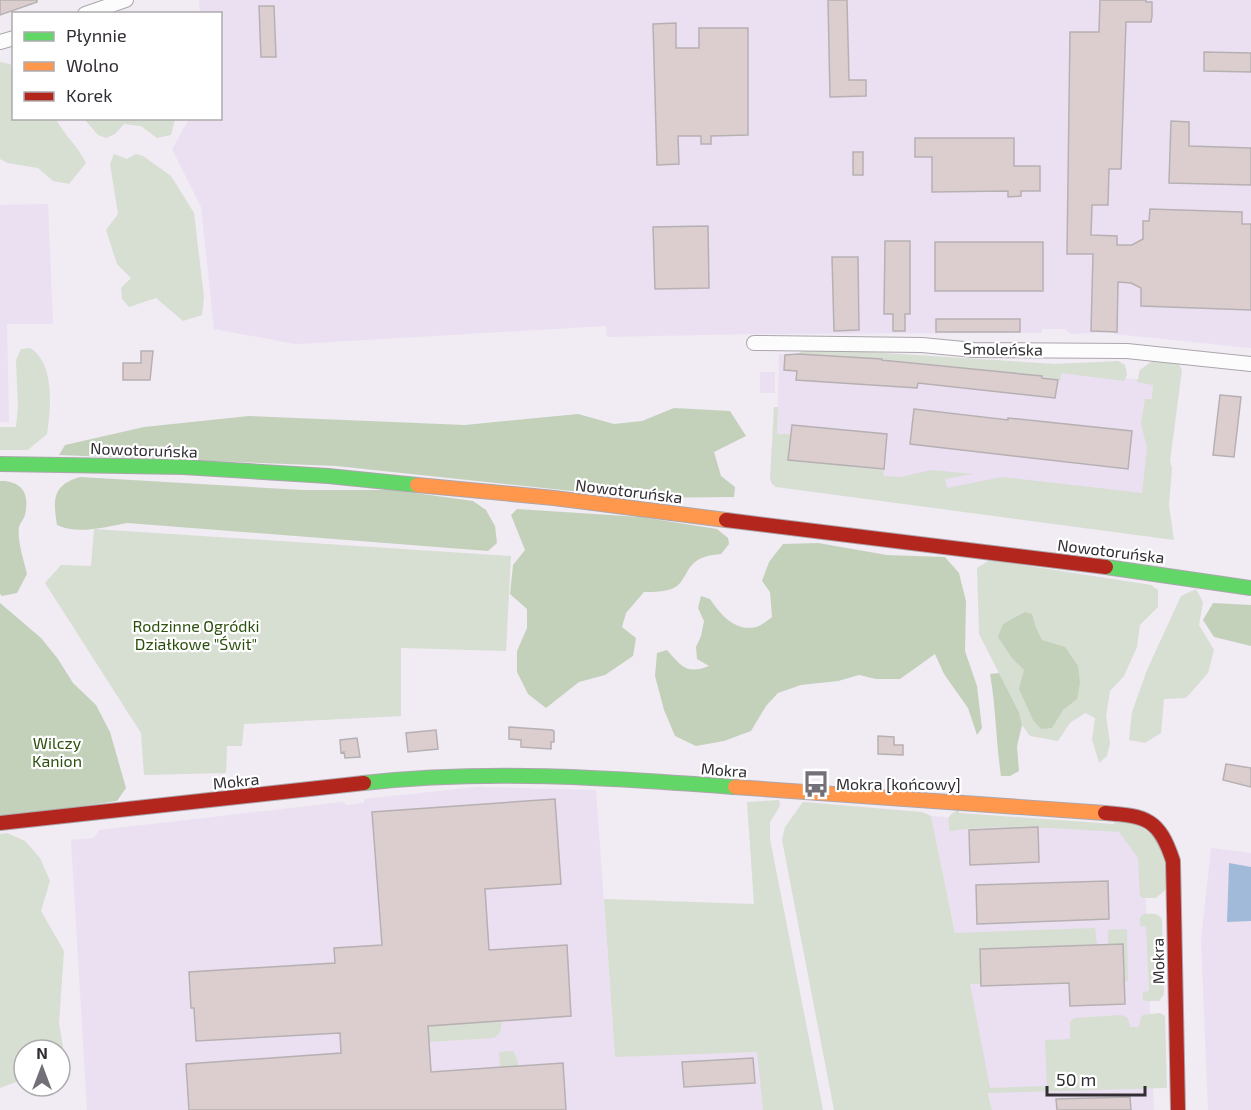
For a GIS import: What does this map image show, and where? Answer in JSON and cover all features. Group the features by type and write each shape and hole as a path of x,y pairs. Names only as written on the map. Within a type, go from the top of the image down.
{"street":[{"path":"92,12 126,0"},
{"name":"Smoleńska","path":"754,343 922,345 974,350 1127,351 1251,364"},
{"name":"Nowotoruńska","path":"0,464 183,467 328,476 554,498 1149,572 1251,588"},
{"name":"Mokra","path":"0,823 391,780 498,774 574,776 1134,815 1146,819 1164,835 1173,861 1178,1110"}],"shaded area":[{"path":"199,0 1251,0 1251,348 1114,334 1114,332 1071,334 1065,329 1042,329 1042,333 607,337 606,326 296,344 214,329 201,207 172,149 188,120 222,120 222,12 200,12"},
{"path":"48,204 53,324 7,324 9,422 0,422 0,205"},
{"path":"779,354 882,359 1042,376 1057,371 1176,383 1156,534 776,482"},
{"path":"760,372 775,372 775,393 760,393"},
{"path":"476,787 596,790 615,1056 758,1052 763,1110 87,1110 71,840 94,838 99,830 342,802 347,805 364,803 364,799"},
{"path":"931,816 1119,832 1144,858 1154,1110 992,1110"},
{"path":"1211,848 1251,853 1251,1110 1208,1110 1201,940"}],"green space":[{"path":"0,62 12,67 12,120 57,120 86,163 69,184 53,181 38,168 8,163 0,159"},
{"path":"175,120 171,135 157,138 141,126 124,124 115,134 106,138 98,135 86,121"},
{"path":"114,154 127,159 136,154 143,156 171,176 194,213 204,297 202,315 183,321 156,298 129,307 122,299 121,288 131,278 117,264 106,230 118,214 110,164"},
{"path":"30,348 44,364 47,375 50,412 47,434 28,450 0,450 0,427 16,427 18,407 16,360 21,349"},
{"path":"806,348 1055,364 1118,361 1125,365 1127,375 1124,381 1061,373 1060,380 1042,376 882,359 798,354"},
{"path":"1156,358 1177,361 1182,370 1170,461 1172,469 1169,505 1174,540 776,487 770,479 774,407 778,407 777,434 791,434 789,460 884,469 883,476 901,477 931,470 973,474 945,479 947,488 1002,477 1142,493 1147,448 1141,424 1145,399 1152,399 1153,385 1137,382 1140,370"},
{"path":"674,408 730,411 746,436 714,452 721,476 735,487 734,497 638,498 336,466 59,455 65,445 144,427 249,416 465,425 578,414 614,424 642,421"},
{"path":"80,477 303,490 393,490 473,501 486,510 495,526 497,543 488,551 127,523 83,530 57,525 56,495 64,484"},
{"path":"0,481 19,486 26,500 25,515 19,533 27,574 17,593 2,596 0,594"},
{"path":"517,509 641,517 717,529 728,538 729,544 721,554 697,560 674,588 644,592 626,613 622,627 636,638 633,656 605,675 579,682 546,708 528,694 517,672 517,651 527,628 527,609 510,594 513,565 525,550 511,515"},
{"name":"Rodzinne Ogródki Działkowe \"Świt\"","path":"94,529 511,556 506,651 401,648 401,716 244,724 242,746 227,746 226,773 144,775 141,733 45,583 61,565 91,566"},
{"path":"818,543 887,555 945,557 959,573 966,601 965,651 977,686 982,728 977,735 968,708 944,674 935,654 900,679 876,679 859,675 838,681 801,685 778,693 766,706 751,731 724,741 696,746 675,736 664,710 655,676 657,653 667,650 681,664 690,669 709,666 697,659 696,647 704,621 698,608 701,596 710,599 723,616 735,624 748,628 758,626 772,617 770,592 762,581 769,562 783,544"},
{"path":"990,560 1151,585 1158,590 1158,607 1140,625 1137,647 1124,676 1110,691 1106,716 1110,743 1107,756 1099,763 1092,739 1095,718 1085,713 1070,723 1058,741 1030,736 1022,725 1019,712 979,634 977,568"},
{"path":"1196,589 1203,602 1199,625 1214,650 1208,673 1186,698 1164,699 1161,733 1145,743 1129,740 1132,712 1147,670 1181,596"},
{"name":"Wilczy Kanion","path":"0,603 41,638 73,683 96,705 110,732 126,788 117,801 0,819"},
{"path":"1213,603 1251,605 1251,646 1214,637 1203,620"},
{"path":"1025,612 1032,614 1042,640 1065,647 1078,666 1080,683 1077,699 1063,710 1052,728 1041,729 1033,720 1019,689 1024,670 1012,658 998,637 1003,624"},
{"path":"999,673 1019,712 1022,725 1017,746 1019,771 1010,776 1001,776 999,763 990,674"},
{"path":"779,800 780,806 770,822 770,839 823,1110 763,1110 757,1052 615,1057 604,899 754,904 747,802"},
{"path":"803,802 922,812 931,816 955,933 1095,928 1097,945 980,949 981,984 970,984 990,1088 1047,1086 1045,1040 1070,1039 1070,1022 1074,1018 1121,1015 1128,1018 1130,1027 1139,1027 1143,1015 1160,1013 1165,1016 1167,1088 988,1093 992,1110 834,1110 782,840 785,827"},
{"path":"959,810 959,813 1114,824 1115,820 1139,827 1153,835 1162,848 1166,865 1165,890 1156,898 1140,896 1138,858 1119,832 1012,827 950,831 949,818"},
{"path":"7,833 25,841 40,858 50,881 41,911 64,951 59,1023 62,1038 12,1038 12,1084 0,1088 0,834"},
{"path":"1144,914 1157,915 1162,920 1164,994 1159,1001 1143,1000 1143,992 1149,991 1146,927 1140,926 1140,917"},
{"path":"1127,929 1128,981 1125,981 1123,944 1108,944 1108,930"},
{"path":"502,1021 500,1033 494,1038 429,1042 428,1026"},
{"path":"513,1051 518,1066 500,1067 499,1052"}],"water":[{"path":"1229,863 1251,867 1251,921 1227,922"}],"building":[{"path":"0,0 37,0 37,2 0,15"},
{"path":"828,0 847,0 849,80 866,80 866,96 830,97"},
{"path":"1100,0 1146,0 1146,2 1152,2 1152,16 1151,22 1126,22 1121,169 1109,169 1108,205 1092,205 1091,235 1117,236 1117,245 1132,245 1143,239 1143,221 1149,221 1150,209 1242,212 1242,224 1251,224 1251,310 1141,306 1141,288 1131,283 1118,282 1117,332 1091,331 1093,254 1067,254 1070,32 1099,32"},
{"path":"259,6 274,6 276,57 261,57"},
{"path":"676,23 676,48 699,48 699,28 748,28 748,135 711,136 711,144 701,144 701,136 678,136 679,164 657,165 653,24"},
{"path":"1204,52 1251,53 1251,72 1204,71"},
{"path":"1171,121 1189,122 1189,146 1251,148 1251,185 1169,183"},
{"path":"915,138 1014,138 1014,166 1040,166 1040,191 1021,191 1021,196 1008,197 1008,191 932,192 932,157 915,157"},
{"path":"853,152 863,152 863,175 853,175"},
{"path":"708,226 709,288 655,289 653,227"},
{"path":"885,241 910,241 910,314 905,314 905,331 893,331 893,314 884,314"},
{"path":"935,242 1043,242 1043,291 935,291"},
{"path":"832,257 858,257 859,330 834,331"},
{"path":"936,319 1020,319 1020,332 936,332"},
{"path":"141,351 153,351 150,380 123,380 123,363 141,363"},
{"path":"785,355 882,359 1042,376 1042,378 1058,380 1055,398 918,383 917,388 796,380 797,371 784,370"},
{"path":"1220,395 1241,397 1234,457 1213,455"},
{"path":"914,409 1132,431 1128,469 910,444"},
{"path":"792,425 887,434 884,469 788,460"},
{"path":"509,727 552,730 554,731 554,742 551,742 551,749 521,747 521,740 509,739"},
{"path":"436,730 438,749 408,752 406,733"},
{"path":"878,736 894,737 894,745 903,745 903,755 878,754"},
{"path":"357,738 360,757 345,758 344,752 341,753 340,740"},
{"path":"1226,764 1251,768 1251,787 1223,780"},
{"path":"555,799 561,884 485,889 489,950 567,945 571,1016 428,1026 431,1072 563,1063 566,1110 189,1110 186,1064 341,1053 340,1033 196,1041 189,972 335,963 334,948 382,945 372,812"},
{"path":"1038,827 1039,862 970,865 969,830"},
{"path":"1108,881 1109,919 977,924 976,885"},
{"path":"1123,944 1125,1004 1070,1006 1069,983 981,986 980,949"},
{"path":"753,1058 755,1083 684,1087 682,1062"},
{"path":"1130,1097 1131,1110 1057,1110 1056,1099"}],"traffic: fast":[{"path":"0,464 183,467 328,476 417,485"},
{"path":"1106,567 1251,588"},
{"path":"364,783 457,776 550,776 735,787"}],"traffic: slow":[{"path":"417,485 554,498 726,520"},
{"path":"735,787 1105,813"}],"traffic: jam":[{"path":"726,520 1106,567"},
{"path":"0,823 364,783"},
{"path":"1105,813 1131,816 1150,822 1162,836 1173,861 1178,1110"}],"place":[{"name":"Mokra [końcowy]","path":"816,784"}]}
